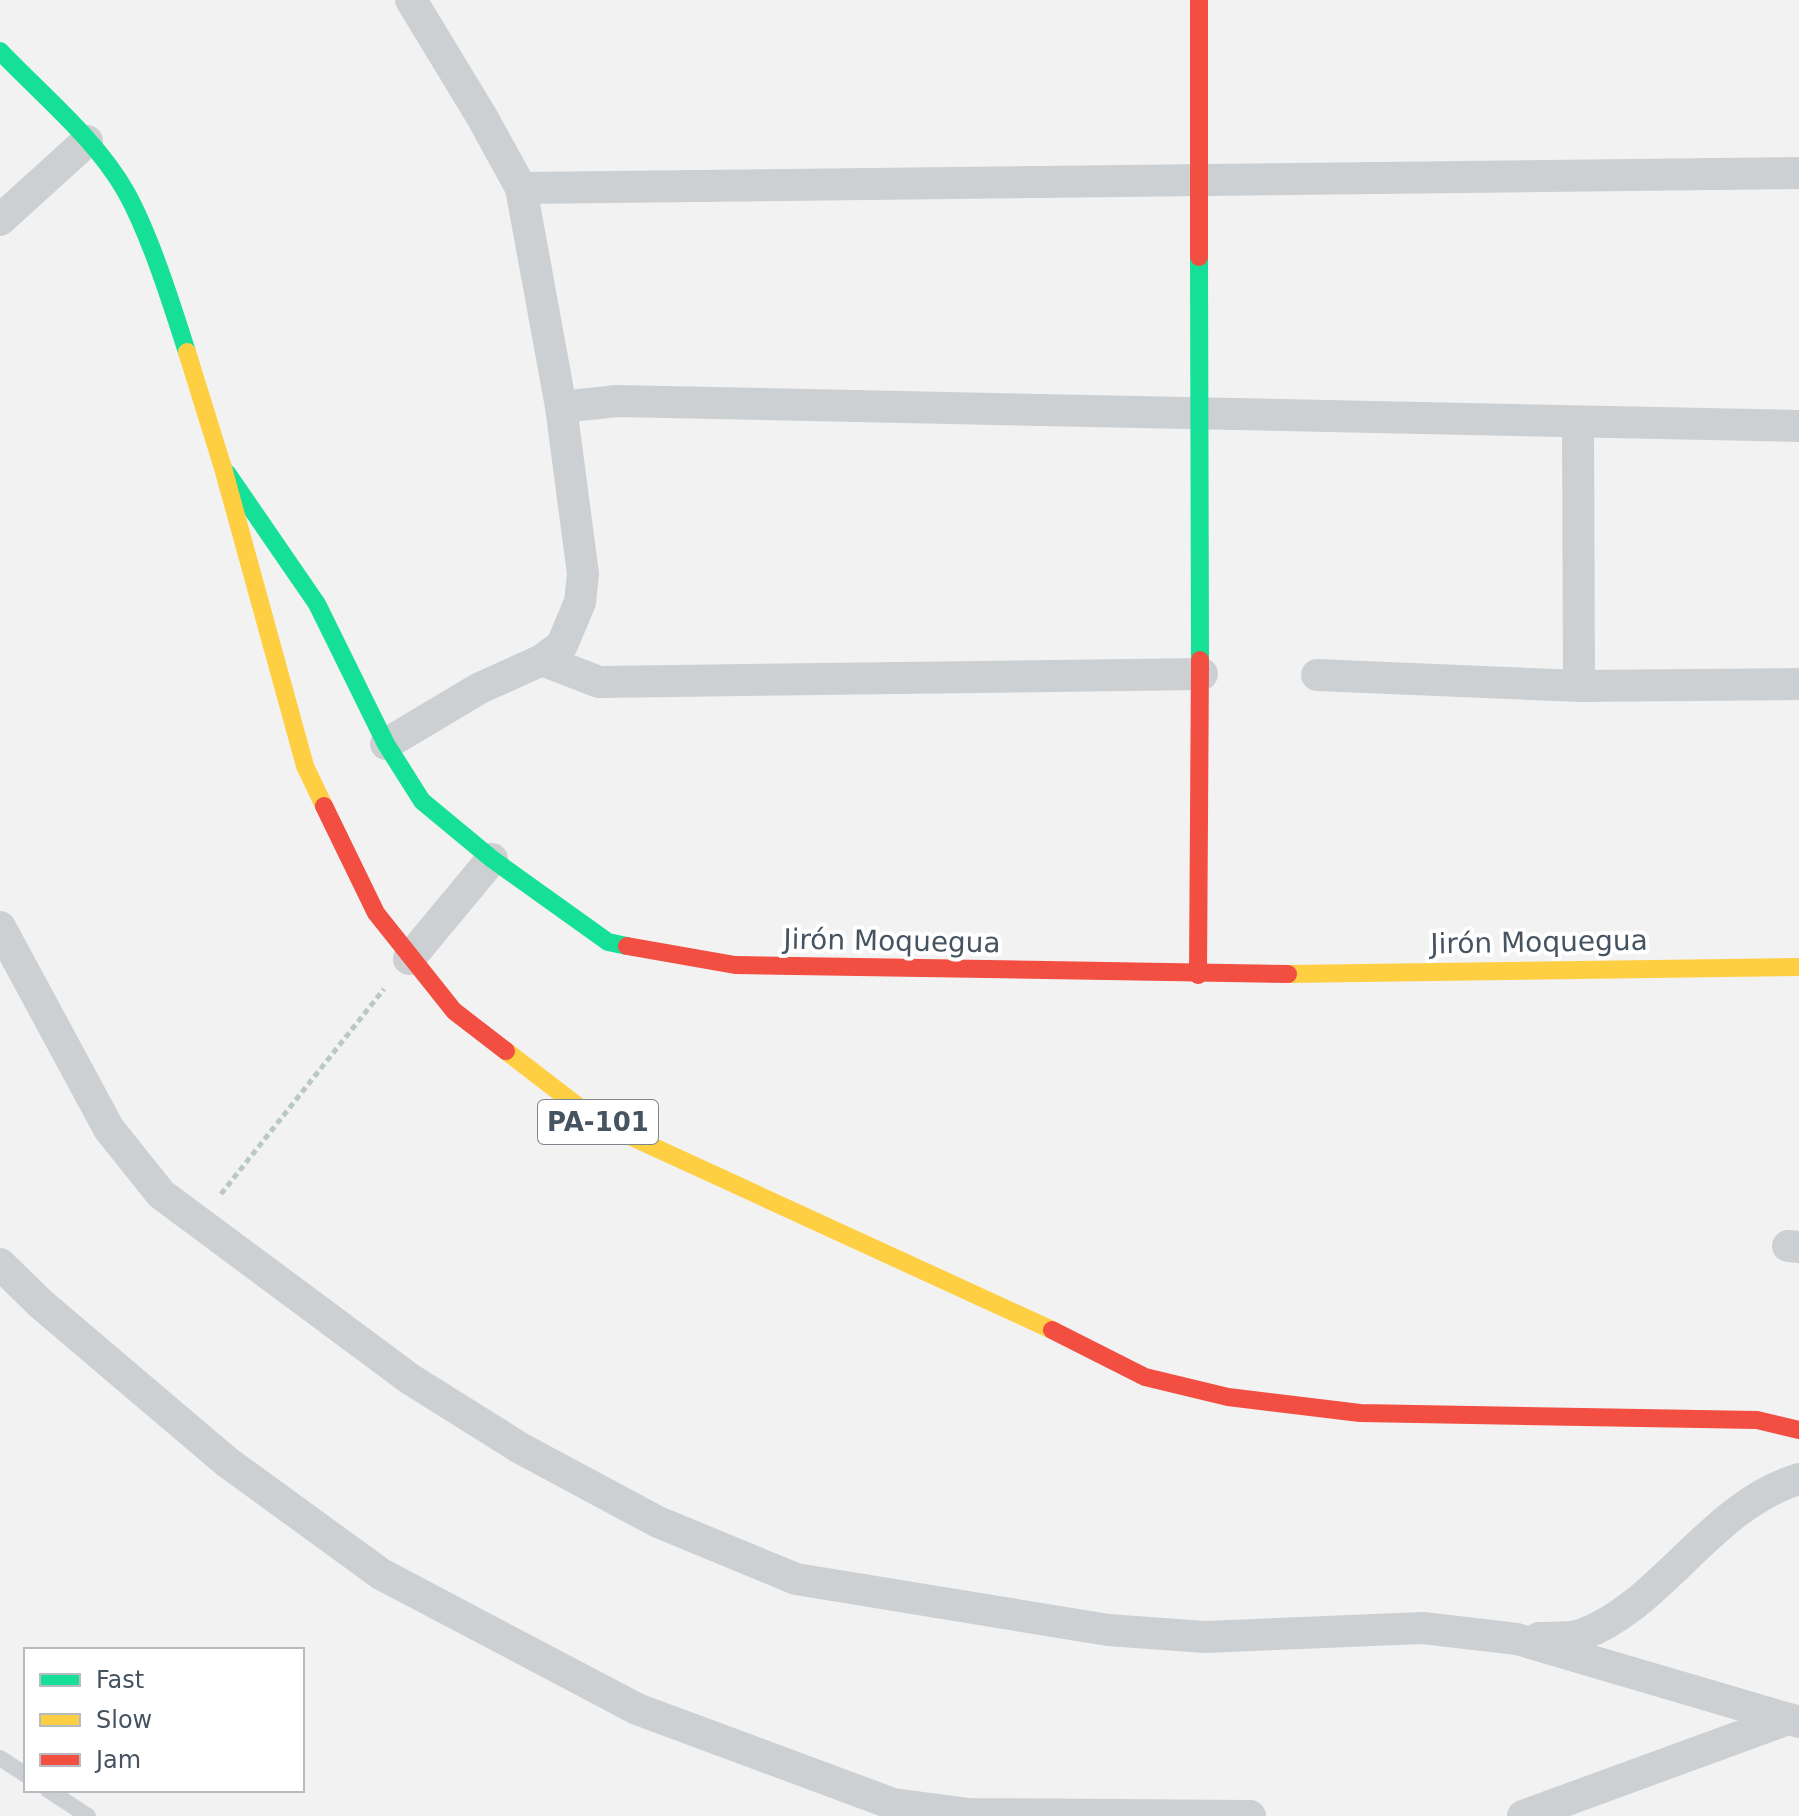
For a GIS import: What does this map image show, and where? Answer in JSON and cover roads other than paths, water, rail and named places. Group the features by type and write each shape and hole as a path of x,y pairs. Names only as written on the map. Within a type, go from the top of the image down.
{"street":[{"path":"386,744 480,688 542,660 562,645 580,602 583,574 561,407 521,188 411,0"},
{"path":"1198,975 1202,674 1197,416 1199,0"},
{"name":"PA-101","path":"0,51 87,141 126,192 173,307 223,468 305,766 376,913 409,959 454,1011 597,1121 1054,1331 1145,1377 1228,1397 1360,1413 1757,1420 1799,1430"},
{"path":"0,220 87,141"},
{"path":"521,188 1799,173"},
{"path":"561,407 617,401 1197,416 1799,426"},
{"path":"1578,422 1579,686"},
{"name":"Jirón Moquegua","path":"223,468 317,604 386,744 422,801 492,859 608,942 735,965 1198,975 1799,967"},
{"path":"542,660 599,682 1202,674"},
{"path":"1317,675 1579,686 1799,684"},
{"path":"409,959 492,859"},
{"path":"0,927 109,1129 161,1194 410,1379 520,1448 658,1522 796,1579 1108,1630 1205,1637 1423,1628 1517,1639 1579,1636 1616,1618 1734,1513 1799,1479"},
{"path":"0,1264 227,1462 381,1574 637,1709 893,1804 969,1814 1250,1816"},
{"path":"1517,1639 1794,1721"},
{"path":"1523,1816 1794,1721"}],"lane":[{"path":"0,1758 24,1774"},
{"path":"51,1792 88,1816"}]}
